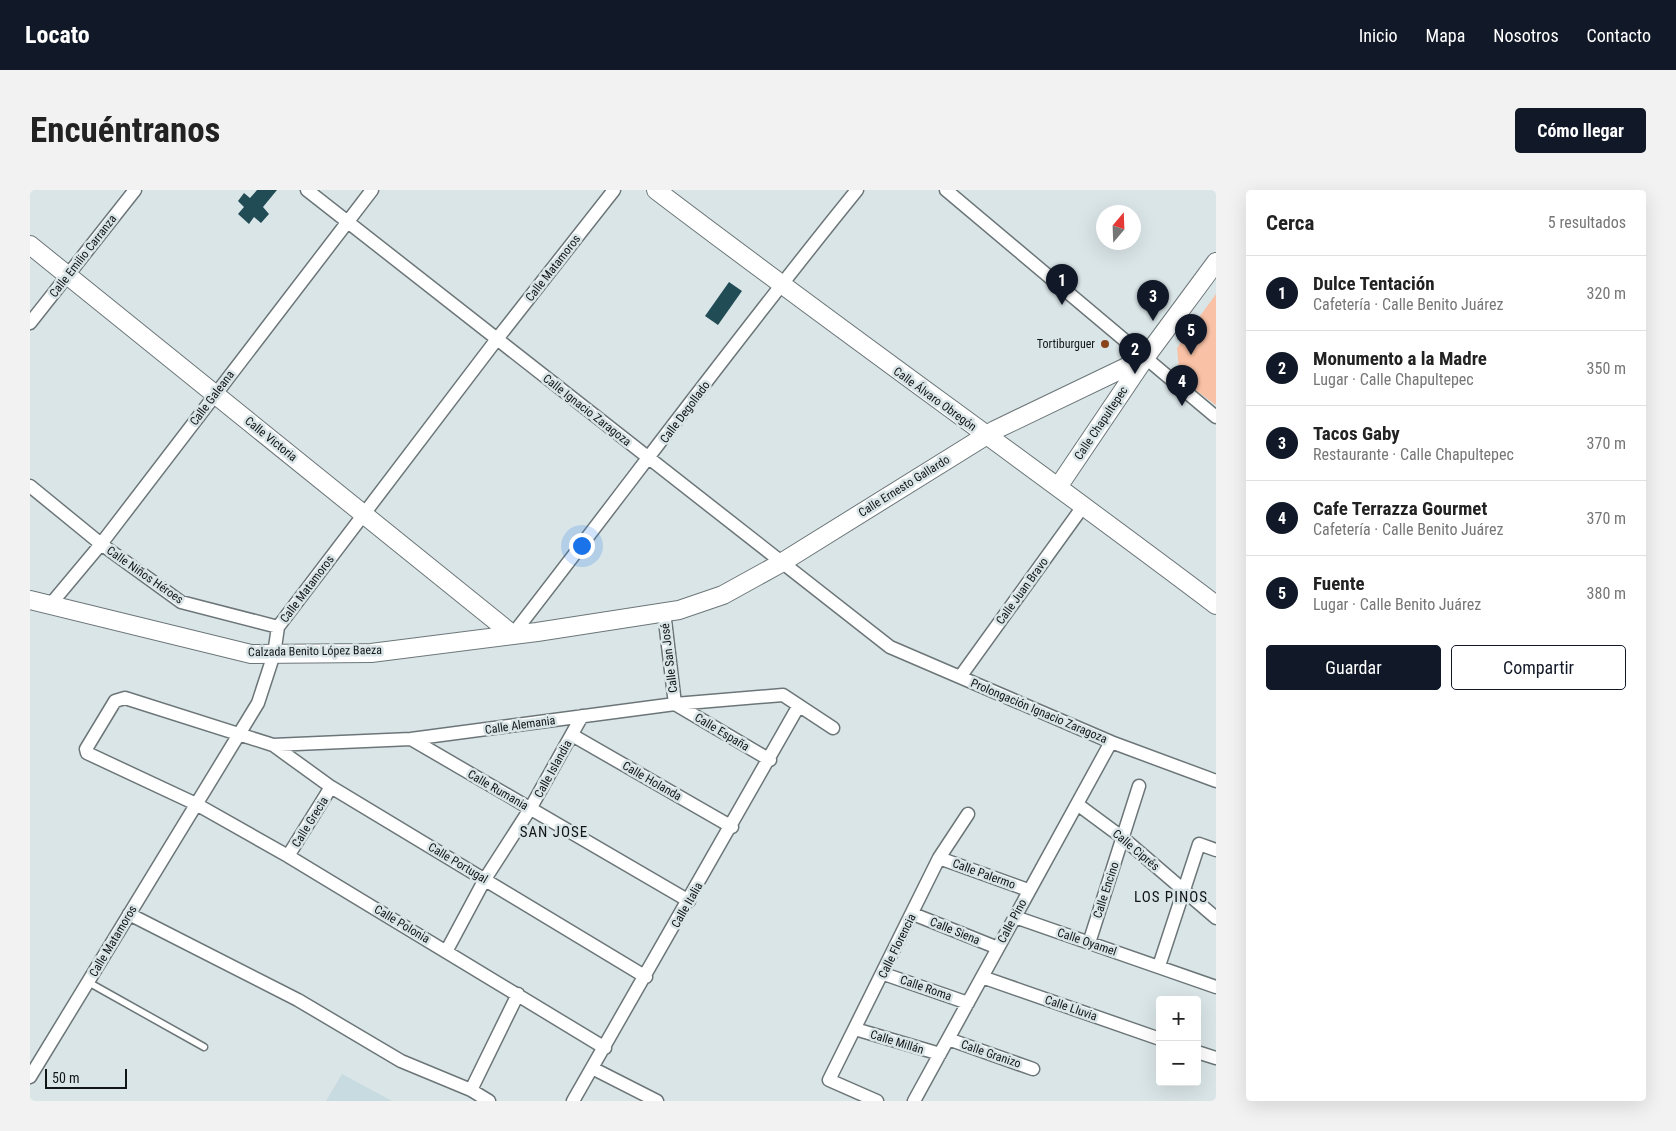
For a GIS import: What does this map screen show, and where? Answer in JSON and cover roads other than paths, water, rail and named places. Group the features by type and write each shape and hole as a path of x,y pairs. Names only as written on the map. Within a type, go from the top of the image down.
{"street":[{"name":"Calle Emilio Carranza","path":"30,323 135,190"},
{"name":"Calle Ignacio Zaragoza","path":"307,190 868,630"},
{"name":"Calle Galeana","path":"50,605 101,544 372,190"},
{"name":"Calle Matamoros","path":"30,1076 258,703 274,654 278,628 363,513 614,190"},
{"name":"Calle Álvaro Obregón","path":"656,190 780,285 1084,506 1216,605"},
{"name":"Calle Degollado","path":"512,634 649,459 780,285 857,190"},
{"path":"946,190 1216,417"},
{"name":"Calle Victoria","path":"30,245 512,634"},
{"name":"Calle Chapultepec","path":"1058,487 1146,358 1216,262"},
{"name":"Calle Ernesto Gallardo","path":"664,612 709,601 781,563 986,436 1146,358"},
{"name":"Calle Niños Héroes","path":"30,486 101,544 181,602 278,628"},
{"name":"Calle Juan Bravo","path":"960,677 1084,506"},
{"name":"Calzada Benito López Baeza","path":"30,600 251,654 371,653 664,612"},
{"name":"Calle San José","path":"664,612 675,704"},
{"name":"Prolongación Ignacio Zaragoza","path":"868,630 890,647 1111,742 1216,781"},
{"name":"Calle Alemania","path":"196,804 86,753 86,749 115,700 125,698 238,736 274,746 411,739 675,704 783,695 798,707 833,728"},
{"name":"Calle España","path":"675,704 770,760"},
{"name":"Calle Italia","path":"573,1101 732,827 798,707"},
{"name":"Calle Islandia","path":"447,950 485,879 530,809 582,716"},
{"name":"Calle Holanda","path":"572,735 732,827"},
{"name":"Calle Rumania","path":"411,739 689,901"},
{"name":"Calle Pino","path":"914,1101 1028,890 1111,742"},
{"name":"Calle Portugal","path":"274,746 331,787 646,977"},
{"name":"Calle Encino","path":"1089,943 1139,786"},
{"name":"Calle Grecia","path":"288,856 331,787"},
{"name":"Calle Polonia","path":"196,804 447,950 605,1048"},
{"name":"Calle Ciprés","path":"1077,804 1122,838 1216,918"},
{"name":"Calle Florencia","path":"877,1101 829,1080 884,974 939,858 968,814"},
{"path":"1159,966 1182,890 1199,844 1216,850"},
{"name":"Calle Palermo","path":"939,858 1028,890"},
{"path":"129,914 298,1000 401,1060 471,1090 490,1101"},
{"name":"Calle Siena","path":"913,914 998,948"},
{"name":"Calle Oyamel","path":"1015,917 1216,987"},
{"name":"Calle Roma","path":"884,974 968,1003"},
{"name":"Calle Lluvia","path":"982,977 1156,1038"},
{"path":"471,1090 518,994"},
{"name":"Calle Millán","path":"855,1029 940,1054"},
{"name":"Calle Granizo","path":"948,1039 1033,1069"},
{"path":"1201,1053 1216,1058"},
{"path":"592,1068 657,1101"}],"lane":[{"path":"88,982 204,1047"}],"place":[{"name":"Dulce Tentación","path":"1062,305"},
{"name":"Tacos Gaby","path":"1153,321"},
{"name":"Tortiburguer","path":"1105,344"},
{"name":"Fuente","path":"1191,355"},
{"name":"Monumento a la Madre","path":"1135,374"},
{"name":"Cafe Terrazza Gourmet","path":"1182,406"}],"district":[{"name":"SAN JOSE","path":"554,832"},
{"name":"LOS PINOS","path":"1171,897"}]}
